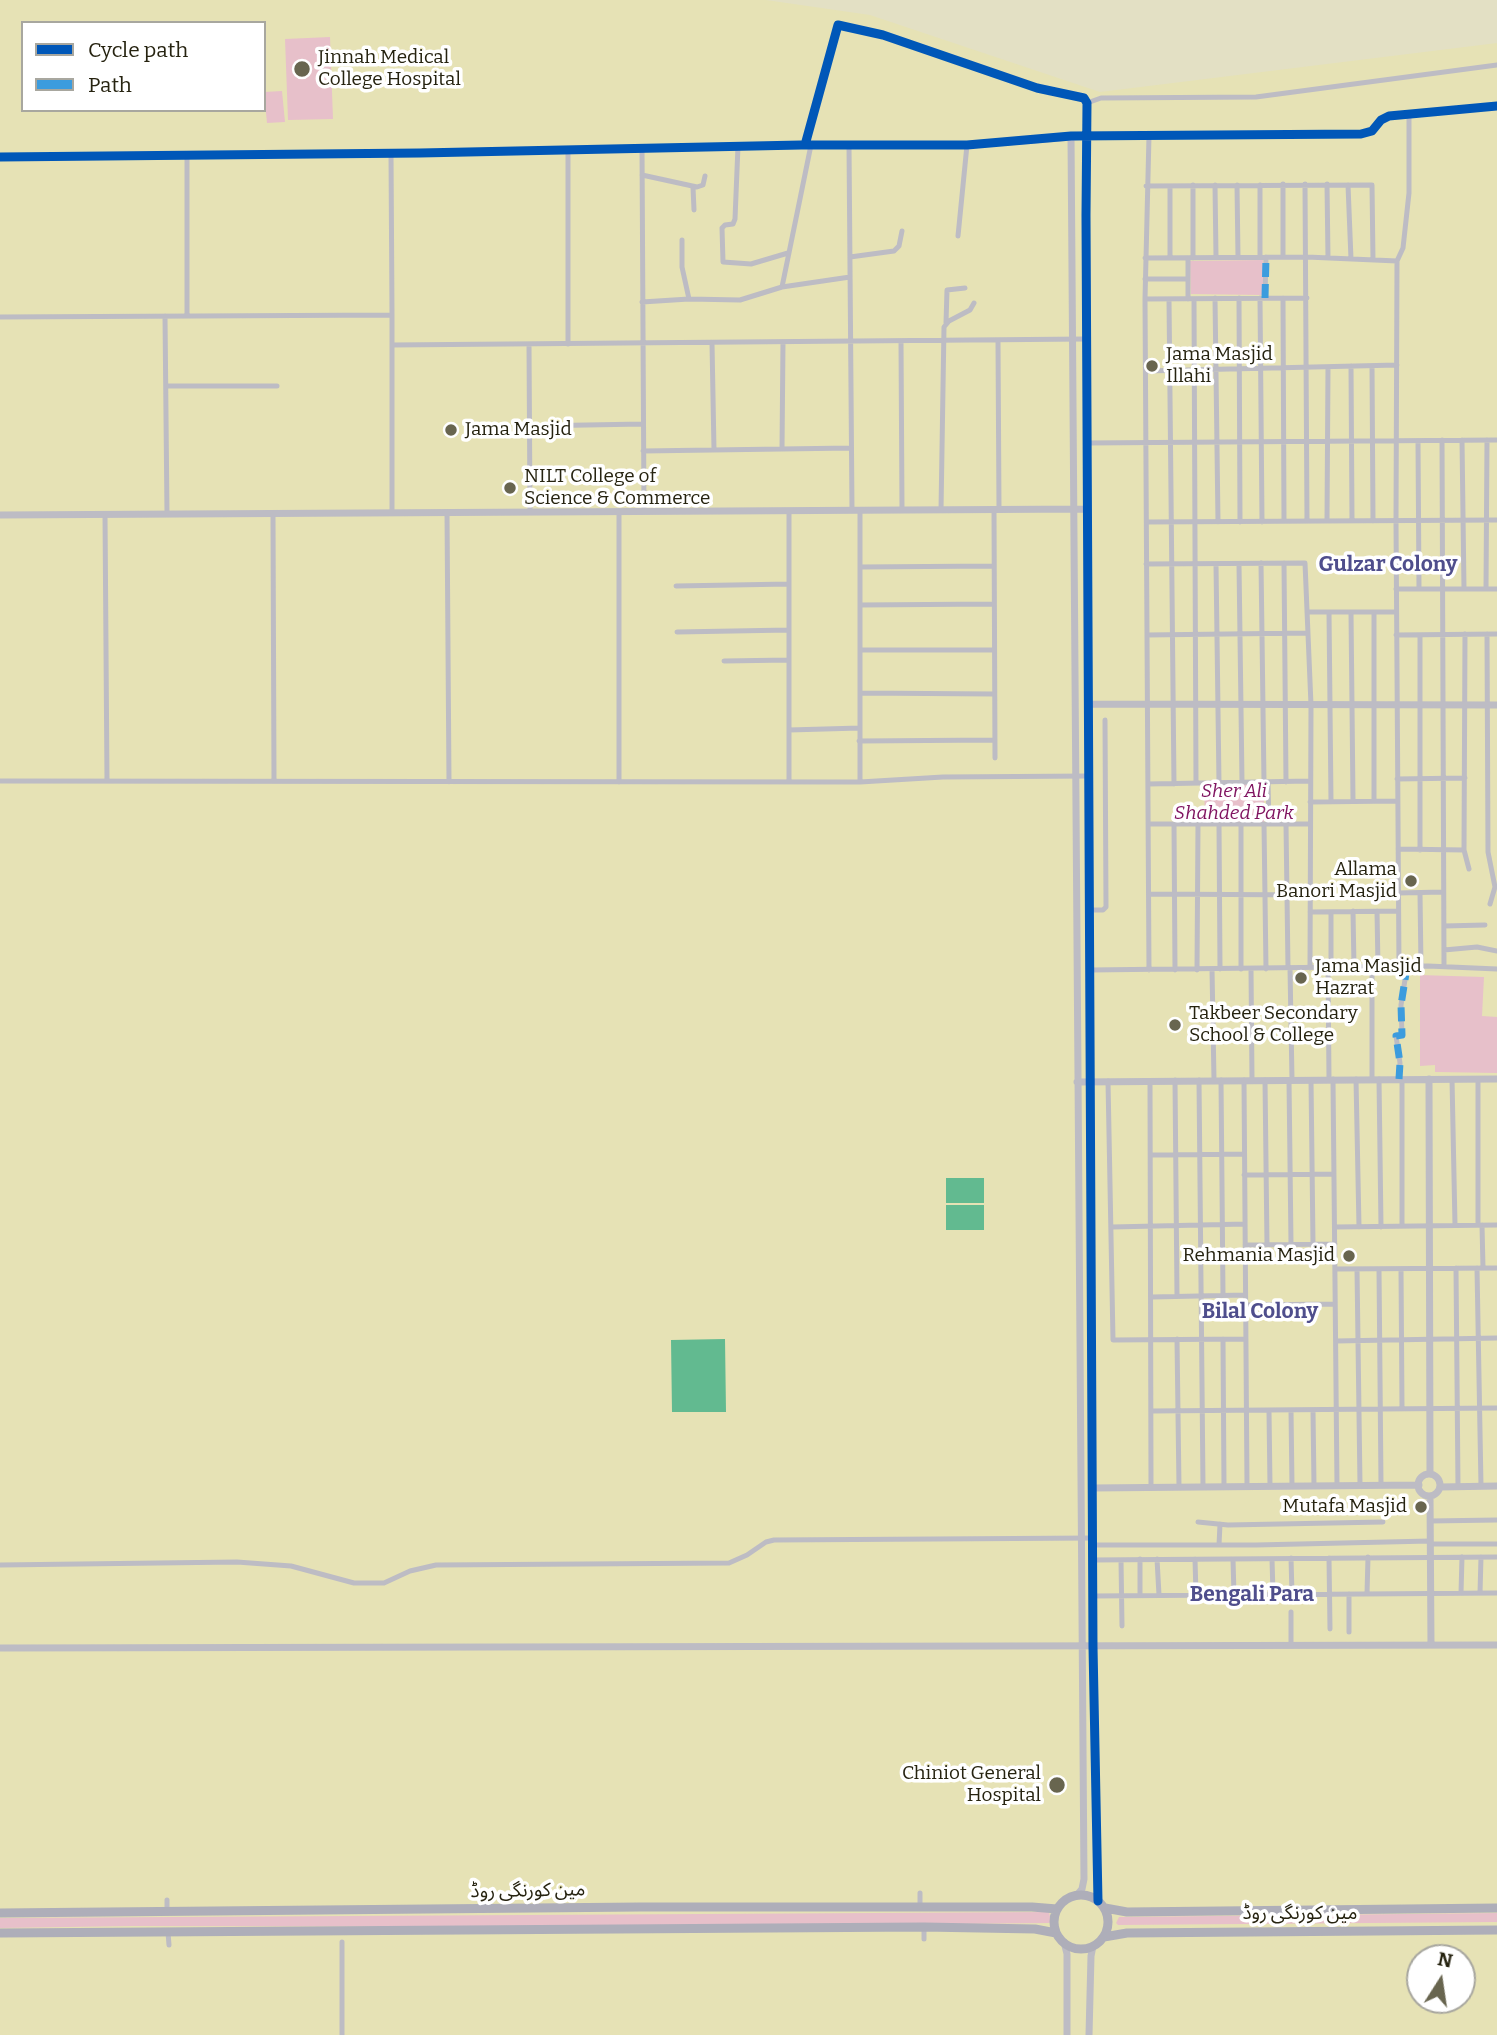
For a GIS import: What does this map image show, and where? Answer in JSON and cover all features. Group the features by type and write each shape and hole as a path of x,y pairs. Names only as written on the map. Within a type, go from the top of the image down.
{"main road":[{"path":"1077,1895 1086,1895 1101,1904 1108,1923 1104,1937 1093,1946 1078,1948 1064,1942 1056,1933 1054,1917 1057,1909 1067,1899 1077,1895"},
{"name":"مین کورنگی روڈ","path":"1101,1904 1127,1912 1497,1908"},
{"name":"مین کورنگی روڈ","path":"0,1913 920,1907 1057,1909"},
{"name":"مین کورنگی روڈ","path":"0,1933 923,1927 1035,1929 1056,1933"},
{"name":"مین کورنگی روڈ","path":"1104,1937 1127,1933 1244,1937 1497,1930"}],"street":[{"path":"782,287 808,145 838,26 883,35 1037,88 1082,98 1087,103 1087,509 1106,907 1092,910"},
{"path":"1087,103 1101,98 1256,97 1497,65"},
{"path":"0,157 967,145 1071,136 1362,135 1372,131 1384,118 1497,106"},
{"path":"1399,967 1397,261 1403,248 1409,193 1409,115"},
{"path":"1071,136 1084,1879 1082,1889 1077,1895"},
{"path":"1149,136 1144,299 1149,970"},
{"path":"849,145 851,448 860,567 860,782"},
{"path":"958,236 967,145"},
{"path":"738,146 735,219 733,224 722,228 722,260 727,263 751,264 788,253"},
{"path":"642,148 645,511"},
{"path":"568,150 568,344"},
{"path":"391,153 392,513"},
{"path":"187,155 187,316"},
{"path":"642,175 694,187 703,185 705,176"},
{"path":"1260,184 1263,257 1260,369 1262,522"},
{"path":"1283,184 1283,257"},
{"path":"1305,184 1307,521"},
{"path":"1327,184 1328,258"},
{"path":"1193,185 1188,279 1194,370 1196,783"},
{"path":"1215,185 1216,257"},
{"path":"1237,185 1238,257"},
{"path":"1348,185 1351,259"},
{"path":"1146,186 1372,185 1373,260"},
{"path":"1170,186 1170,258"},
{"path":"694,187 694,211"},
{"path":"850,257 894,251 899,246 902,231"},
{"path":"682,240 682,267 689,299"},
{"path":"1145,258 1307,257 1397,261"},
{"path":"642,302 740,300 782,287 850,277"},
{"path":"1145,278 1188,279"},
{"path":"941,510 943,340 947,290 965,288"},
{"path":"1216,298 1219,522"},
{"path":"1238,298 1240,522"},
{"path":"1283,298 1284,521"},
{"path":"1144,299 1307,298"},
{"path":"1169,299 1174,784"},
{"path":"946,323 970,310 974,303"},
{"path":"0,317 392,315"},
{"path":"165,316 167,514"},
{"path":"392,345 1086,339"},
{"path":"995,758 993,694 998,340"},
{"path":"901,341 902,510"},
{"path":"782,449 783,342"},
{"path":"712,343 714,450"},
{"path":"529,344 530,512"},
{"path":"1146,371 1397,365"},
{"path":"1351,366 1352,521"},
{"path":"1372,366 1373,521"},
{"path":"1327,521 1328,367"},
{"path":"166,386 277,387"},
{"path":"530,426 643,424"},
{"path":"1441,440 1444,966"},
{"path":"1462,440 1464,589"},
{"path":"1486,589 1487,440"},
{"path":"1087,443 1497,440"},
{"path":"1418,441 1419,589"},
{"path":"643,451 851,448"},
{"path":"0,515 1087,509"},
{"path":"789,510 789,782"},
{"path":"619,512 619,782"},
{"path":"273,513 274,781"},
{"path":"447,513 449,782"},
{"path":"105,514 107,781"},
{"path":"1147,522 1497,520"},
{"path":"1261,563 1267,824 1266,968"},
{"path":"1284,563 1286,782"},
{"path":"1146,564 1305,563 1311,705 1310,968"},
{"path":"1216,564 1219,783"},
{"path":"1240,564 1241,782"},
{"path":"860,567 994,566"},
{"path":"676,586 789,584"},
{"path":"1396,589 1497,589"},
{"path":"860,605 994,604"},
{"path":"1307,612 1396,612"},
{"path":"1329,612 1331,802"},
{"path":"1351,612 1353,802"},
{"path":"1374,612 1374,801"},
{"path":"677,632 789,630"},
{"path":"1147,635 1307,633"},
{"path":"1465,634 1464,850 1469,869"},
{"path":"1487,634 1488,852 1496,882 1490,904"},
{"path":"1396,635 1497,634"},
{"path":"1420,635 1420,849"},
{"path":"860,650 994,650"},
{"path":"724,662 789,660"},
{"path":"860,693 993,694"},
{"path":"1095,704 1497,705"},
{"path":"1101,1904 1093,1647 1090,1081 1092,910 1089,776 1097,735 1105,720"},
{"path":"789,730 860,728"},
{"path":"859,741 995,740"},
{"path":"0,781 860,782 943,777 1089,776"},
{"path":"1397,779 1465,778"},
{"path":"1149,784 1309,781"},
{"path":"1310,802 1397,801"},
{"path":"1149,824 1310,824"},
{"path":"1174,824 1175,970"},
{"path":"1197,970 1198,824"},
{"path":"1219,824 1216,969 1223,1295"},
{"path":"1241,824 1241,969"},
{"path":"1286,824 1291,1244"},
{"path":"1398,849 1464,850"},
{"path":"1420,892 1421,967"},
{"path":"1398,893 1443,892"},
{"path":"1149,894 1310,895"},
{"path":"1353,911 1354,967"},
{"path":"1377,911 1376,1079 1381,1227"},
{"path":"1310,912 1398,911"},
{"path":"1331,912 1329,967 1337,1486"},
{"path":"1444,926 1485,925"},
{"path":"1444,950 1476,947 1497,951"},
{"path":"1090,970 1444,966 1497,969"},
{"path":"1402,1226 1401,1079 1396,1036 1402,1035 1401,1005 1407,967"},
{"path":"1247,1486 1244,1154 1251,969"},
{"path":"1356,1079 1359,1227"},
{"path":"1429,1079 1430,1474"},
{"path":"1451,1079 1455,1225"},
{"path":"1478,1079 1481,1486"},
{"path":"1077,1082 1497,1079"},
{"path":"1150,1080 1151,1488"},
{"path":"1175,1080 1177,1296"},
{"path":"1199,1080 1203,1487"},
{"path":"1265,1080 1267,1245"},
{"path":"1311,1080 1313,1244"},
{"path":"1108,1081 1113,1340 1246,1339"},
{"path":"1151,1155 1244,1154"},
{"path":"1244,1175 1334,1174"},
{"path":"1112,1227 1245,1224"},
{"path":"1335,1227 1497,1225"},
{"path":"1245,1245 1335,1244"},
{"path":"1456,1268 1458,1487"},
{"path":"1335,1269 1497,1268"},
{"path":"1357,1269 1360,1485"},
{"path":"1380,1269 1381,1485"},
{"path":"1401,1269 1402,1409"},
{"path":"1152,1297 1245,1295"},
{"path":"1245,1305 1335,1304"},
{"path":"1336,1342 1497,1338"},
{"path":"1177,1339 1179,1487"},
{"path":"1223,1339 1224,1487"},
{"path":"1152,1412 1497,1408"},
{"path":"1269,1410 1270,1486"},
{"path":"1292,1410 1292,1486"},
{"path":"1313,1410 1314,1486"},
{"path":"1430,1474 1439,1479 1440,1487 1437,1494 1430,1496 1420,1491 1419,1485 1422,1477 1430,1474"},
{"path":"1092,1488 1419,1485"},
{"path":"1440,1487 1497,1486"},
{"path":"1430,1496 1431,1645"},
{"path":"1430,1521 1497,1520"},
{"path":"1198,1522 1383,1522"},
{"path":"1219,1545 1220,1524"},
{"path":"0,1565 237,1562 291,1566 354,1583 384,1583 410,1571 436,1565 729,1563 774,1540 1080,1538 1093,1541 1219,1545 1430,1542 1497,1544"},
{"path":"1367,1594 1368,1557"},
{"path":"1461,1593 1462,1557"},
{"path":"1480,1593 1481,1557"},
{"path":"1093,1560 1497,1557"},
{"path":"1291,1558 1292,1594"},
{"path":"1329,1558 1330,1629"},
{"path":"1140,1559 1140,1595"},
{"path":"1157,1559 1159,1595"},
{"path":"1195,1559 1196,1595"},
{"path":"1233,1559 1234,1595"},
{"path":"1272,1559 1273,1594"},
{"path":"1121,1560 1122,1626"},
{"path":"1093,1596 1497,1593"},
{"path":"1349,1594 1349,1632"},
{"path":"1291,1612 1291,1645"},
{"path":"0,1648 1497,1645"},
{"path":"920,1893 920,1907"},
{"path":"167,1900 167,1912"},
{"path":"923,1927 925,1939"},
{"path":"168,1932 169,1945"},
{"path":"342,1942 342,2035"},
{"path":"1064,1942 1067,1954 1067,2035"},
{"path":"1089,2035 1093,1946"}],"shaded area":[{"path":"0,0 766,0 870,15 1100,92 1497,43 1497,2035 0,2035"},
{"path":"946,1178 984,1178 984,1203 946,1203"},
{"path":"946,1205 984,1205 984,1230 946,1230"},
{"path":"725,1339 726,1412 672,1412 671,1340"}],"green space":[{"path":"330,37 333,119 288,120 285,39"},
{"path":"282,91 285,122 267,123 266,92"},
{"path":"1263,260 1263,295 1191,294 1190,261"},
{"name":"Sher Ali Shahded Park","path":"1264,782 1264,824 1205,824 1204,783"},
{"path":"1420,975 1484,977 1482,1016 1497,1017 1497,1073 1435,1072 1435,1065 1420,1066"},
{"path":"1049,1912 1049,1923 668,1927 0,1928 0,1918"},
{"path":"1497,1913 1497,1922 1116,1923 1119,1917"}],"marked path":[{"path":"1265,298 1266,257"},
{"path":"1399,1079 1400,1063 1396,1036 1402,1035 1401,1005 1407,967"}],"cycle path":[{"path":"805,145 838,25 883,35 1037,88 1084,98 1087,103 1093,1647 1098,1901"},
{"path":"0,157 967,145 1071,136 1361,134 1372,131 1381,120 1389,116 1497,106"}],"place":[{"name":"Jinnah Medical College Hospital","path":"302,69"},
{"name":"Jama Masjid Illahi","path":"1152,366"},
{"name":"Jama Masjid","path":"451,430"},
{"name":"NILT College of Science & Commerce","path":"510,488"},
{"name":"Allama Banori Masjid","path":"1411,881"},
{"name":"Jama Masjid Hazrat","path":"1301,978"},
{"name":"Takbeer Secondary School & College","path":"1175,1025"},
{"name":"Rehmania Masjid","path":"1349,1256"},
{"name":"Mutafa Masjid","path":"1421,1507"},
{"name":"Chiniot General Hospital","path":"1057,1785"}],"district":[{"name":"Gulzar Colony","path":"1388,565"},
{"name":"Bilal Colony","path":"1260,1312"},
{"name":"Bengali Para","path":"1252,1595"}]}
